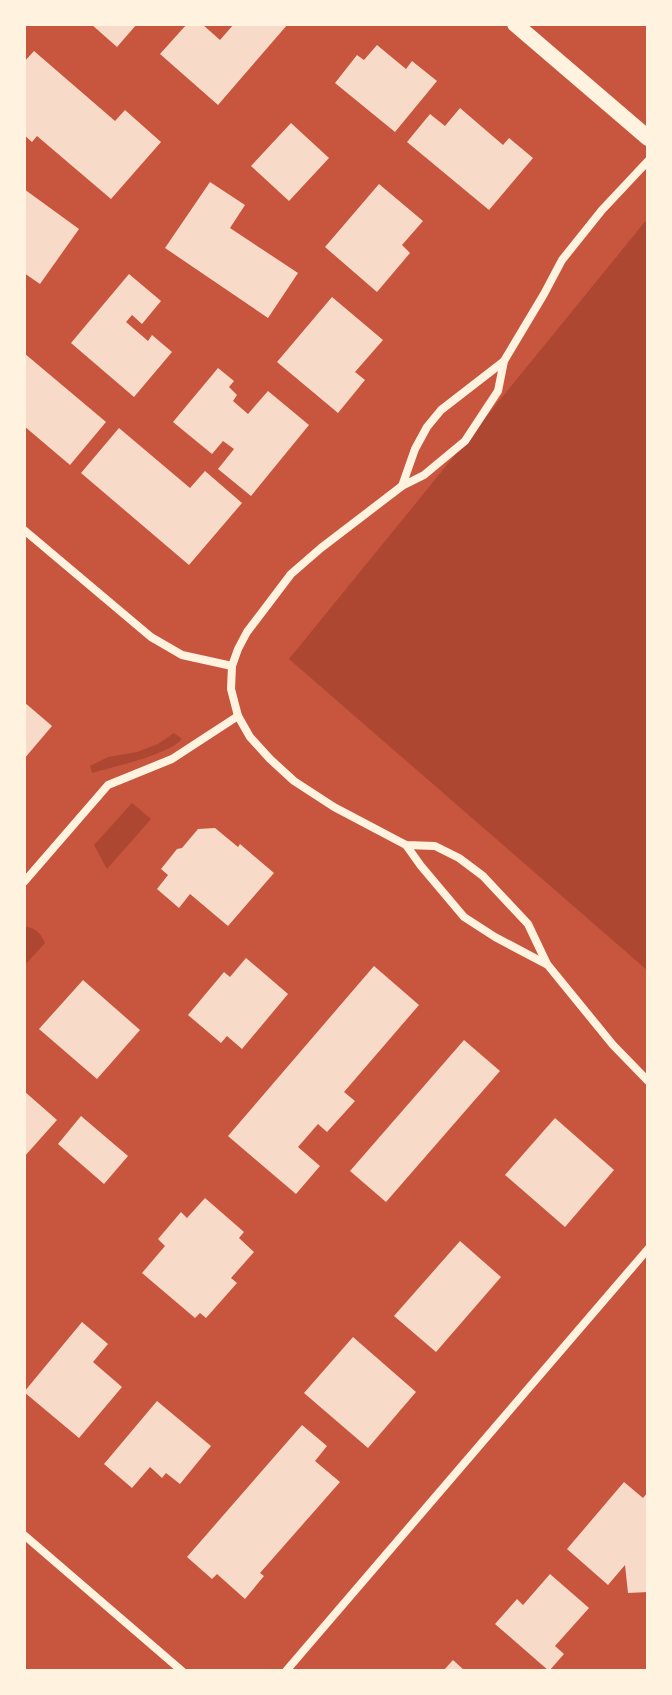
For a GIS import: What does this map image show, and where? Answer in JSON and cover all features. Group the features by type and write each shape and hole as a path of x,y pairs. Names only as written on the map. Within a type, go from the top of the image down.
{"main road":[{"path":"515,24 648,138"}],"street":[{"path":"648,161 602,210 562,260 504,361 498,391 465,441 424,475 402,486 291,574 247,632 238,649 232,666 231,689 238,716 250,737 294,781 334,807 406,845 435,846 459,858 483,876 528,924 547,964 613,1045 648,1081"},
{"path":"402,486 415,449 427,427 441,410 504,361"},
{"path":"24,530 151,637 182,655 232,666"},
{"path":"24,882 108,785 172,759 238,716"},
{"path":"406,845 464,917 547,964"},
{"path":"286,1671 646,1252"},
{"path":"24,1535 182,1671"}],"shaded area":[{"path":"648,218 648,971 289,659"},
{"path":"174,733 182,739 166,750 92,773 90,766 108,757 137,752 158,744"},
{"path":"132,803 151,819 107,869 94,845"},
{"path":"24,926 42,936 45,943 24,966"}],"building":[{"path":"91,24 137,24 117,47"},
{"path":"187,24 202,24 220,40 234,24 288,24 218,105 160,54"},
{"path":"377,45 406,69 412,61 437,81 395,132 335,83 357,55 364,60"},
{"path":"34,51 115,121 125,110 161,142 111,199 37,136 32,142 24,135 24,62"},
{"path":"460,108 503,145 509,138 533,158 489,210 407,142 430,114 445,126"},
{"path":"291,123 329,158 289,201 251,166"},
{"path":"210,182 245,205 230,228 298,273 268,318 165,248"},
{"path":"379,184 423,221 402,245 410,253 377,292 325,247"},
{"path":"24,189 79,229 40,284 24,273"},
{"path":"129,274 161,301 142,324 132,315 126,322 148,341 152,335 172,352 134,397 71,343"},
{"path":"332,297 383,340 355,372 365,380 338,413 277,362"},
{"path":"24,353 106,422 70,465 24,426"},
{"path":"218,368 234,381 229,387 237,395 233,401 248,414 268,391 309,425 251,496 218,469 234,449 223,441 212,454 173,422"},
{"path":"119,428 190,488 205,471 242,503 189,565 81,473"},
{"path":"24,702 52,726 24,759"},
{"path":"215,828 238,847 240,844 274,873 228,926 190,894 179,908 157,889 168,875 161,869 177,849 182,848 198,829"},
{"path":"246,958 288,994 242,1049 227,1036 221,1043 188,1015 224,972 230,977"},
{"path":"374,966 419,1005 344,1092 355,1101 327,1132 318,1124 298,1147 320,1166 296,1194 228,1136"},
{"path":"83,980 140,1030 97,1079 39,1029"},
{"path":"464,1040 500,1071 386,1202 350,1171"},
{"path":"24,1091 57,1120 24,1157"},
{"path":"81,1116 128,1156 104,1184 58,1144"},
{"path":"555,1118 614,1170 565,1227 505,1175"},
{"path":"205,1198 244,1232 239,1238 254,1252 231,1278 237,1283 206,1318 200,1313 195,1318 142,1273 165,1246 158,1239 181,1212 187,1218"},
{"path":"460,1241 501,1277 436,1352 394,1316"},
{"path":"82,1322 108,1344 93,1362 122,1387 79,1438 24,1392"},
{"path":"353,1337 416,1392 368,1448 304,1393"},
{"path":"157,1401 211,1446 180,1484 166,1473 162,1478 150,1467 132,1488 104,1464"},
{"path":"302,1425 327,1446 315,1461 340,1482 260,1573 264,1576 245,1599 217,1574 212,1579 187,1557"},
{"path":"624,1482 643,1498 648,1492 648,1592 628,1593 625,1565 608,1585 567,1549"},
{"path":"550,1574 589,1608 555,1646 564,1654 549,1671 495,1624 517,1599 523,1605"},
{"path":"453,1660 465,1671 443,1671"}]}
